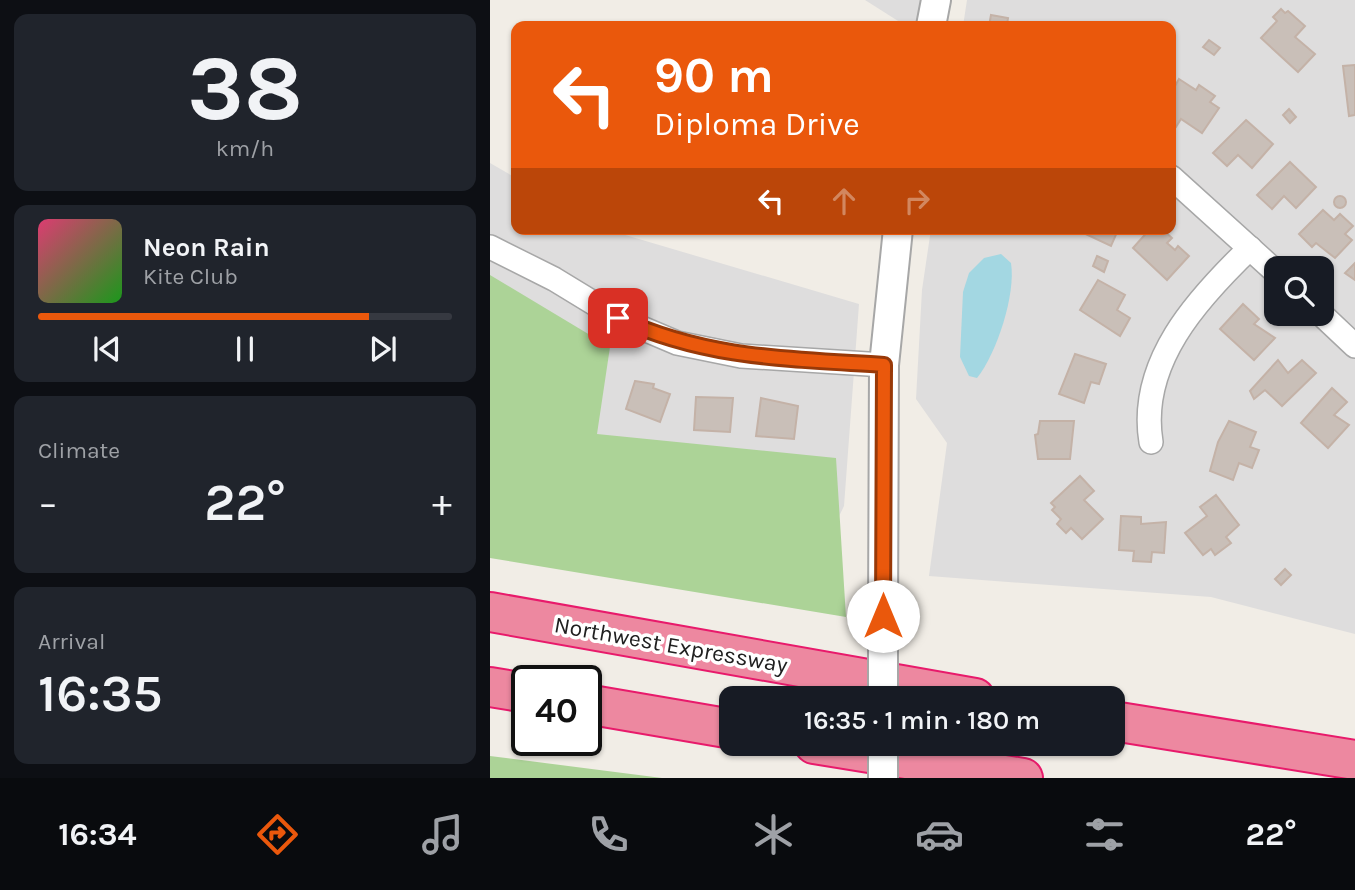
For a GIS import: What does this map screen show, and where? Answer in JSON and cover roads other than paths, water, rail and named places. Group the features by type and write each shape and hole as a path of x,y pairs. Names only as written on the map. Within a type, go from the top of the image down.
{"highway":[{"name":"Northwest Expressway","path":"490,612 907,686"},
{"path":"490,687 511,690"},
{"path":"602,707 719,727"},
{"path":"1125,722 1355,760"},
{"path":"888,756 1023,778"}],"street":[{"path":"932,21 936,0"},
{"path":"1176,181 1264,260"},
{"path":"883,686 884,365 897,235"},
{"path":"490,247 554,279 618,318 677,343 741,356 884,365"},
{"path":"1151,442 1147,416 1161,364 1190,312 1250,247"},
{"path":"1334,326 1355,346"},
{"path":"883,756 883,778"}],"water":[{"path":"1001,254 1011,263 1011,291 998,339 977,378 969,376 960,357 963,292 969,273 984,258"}]}
